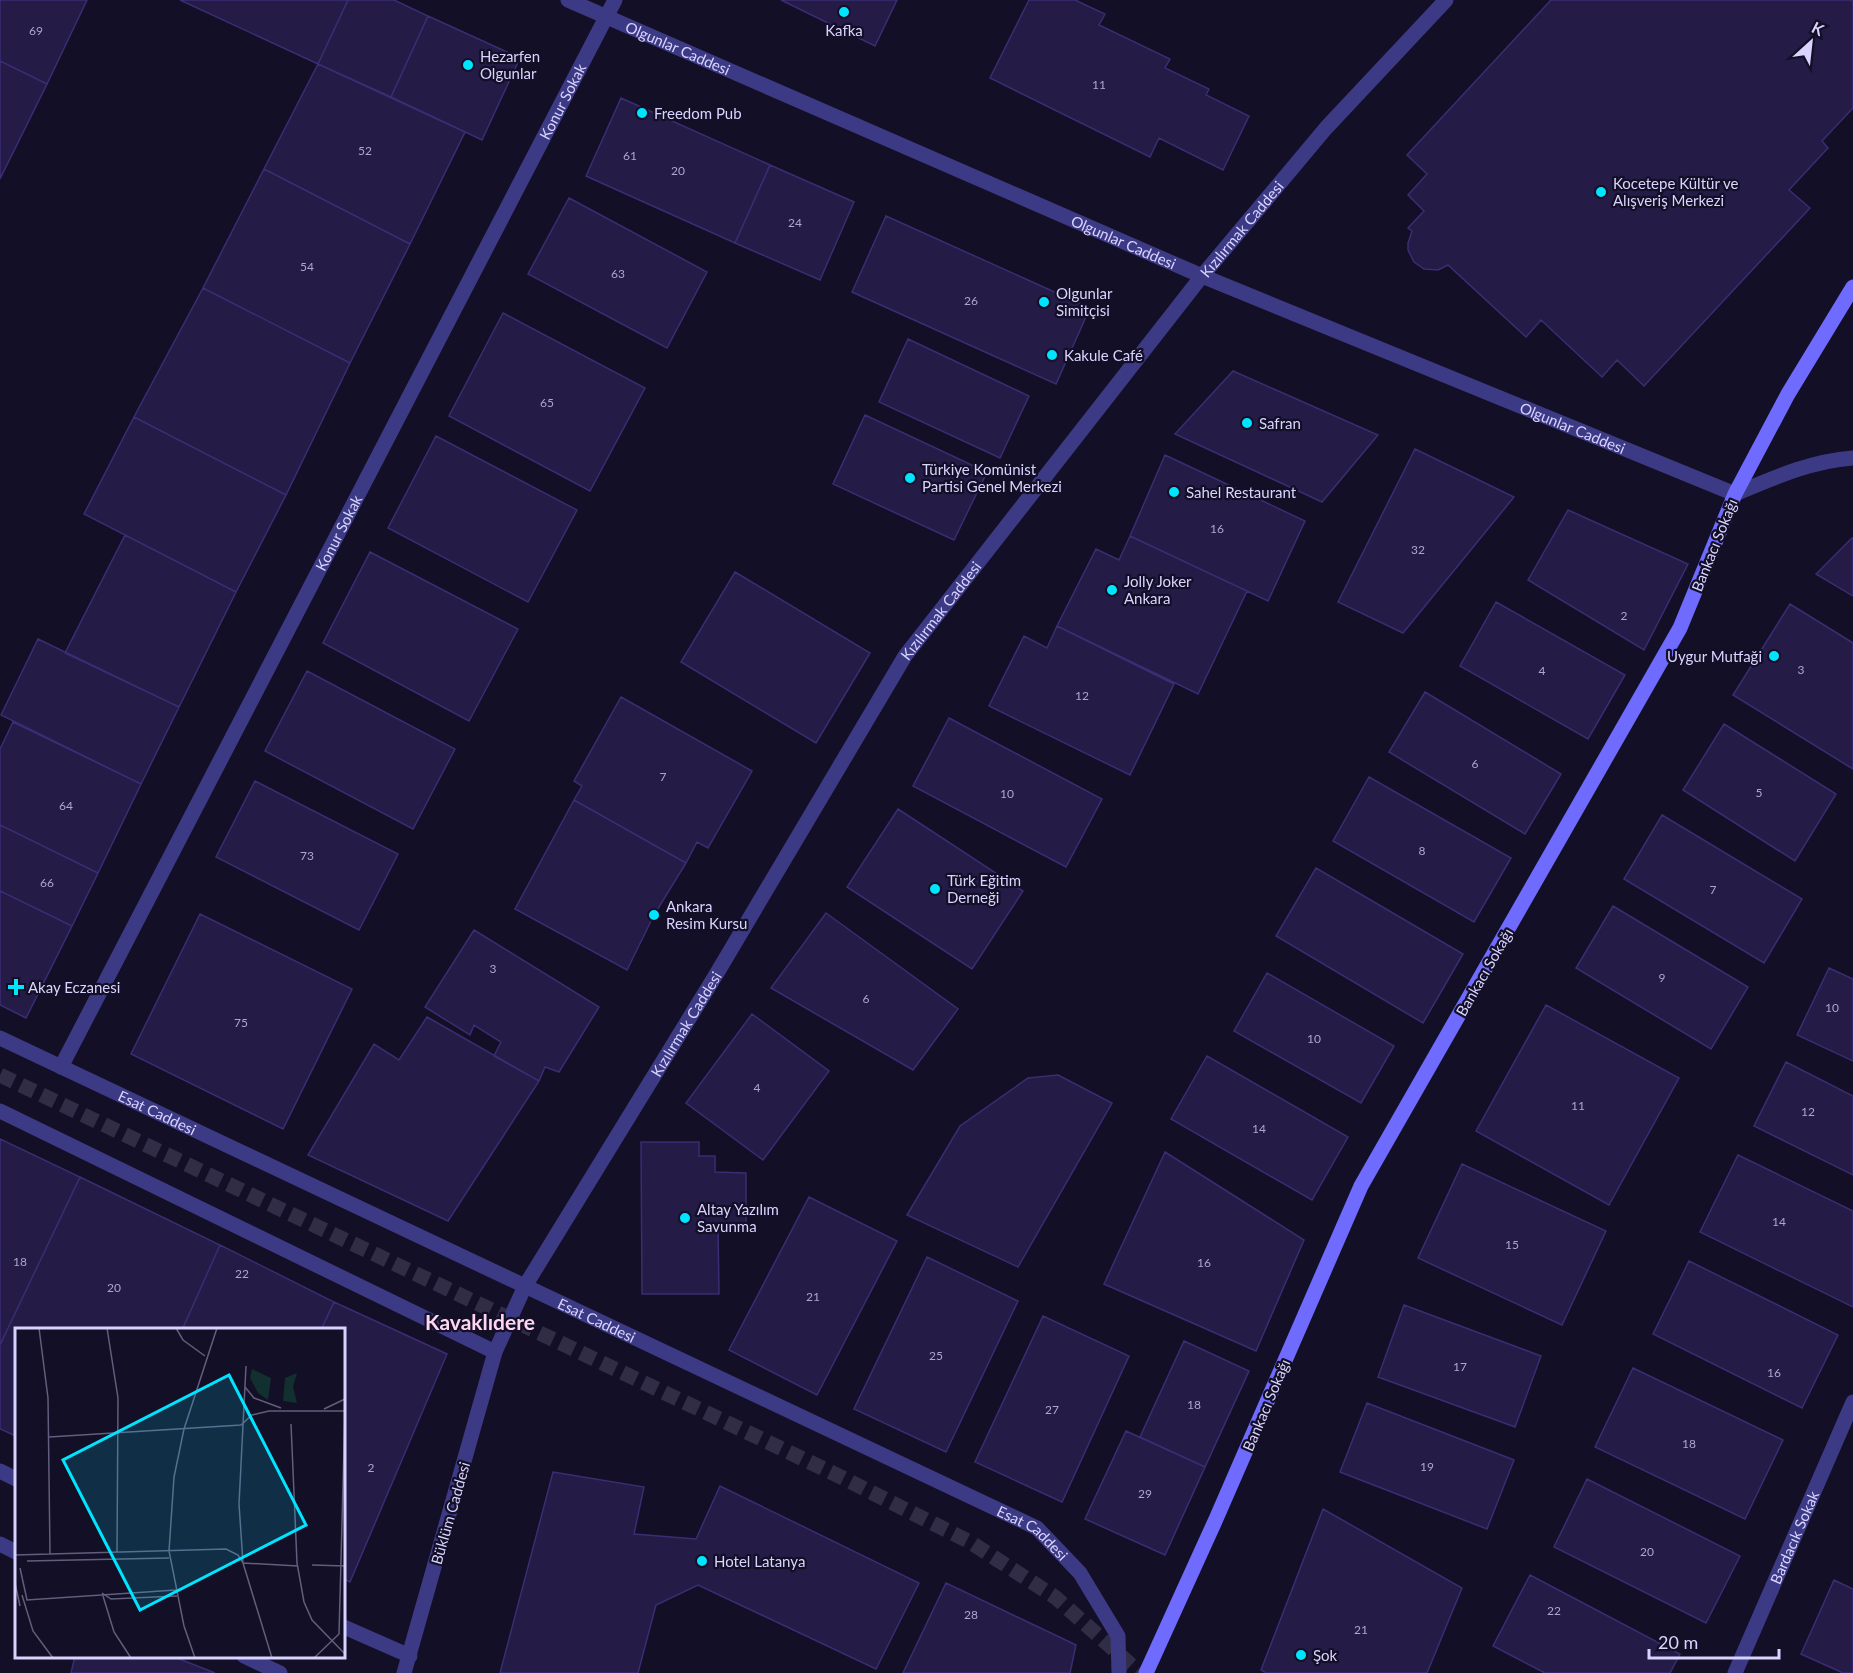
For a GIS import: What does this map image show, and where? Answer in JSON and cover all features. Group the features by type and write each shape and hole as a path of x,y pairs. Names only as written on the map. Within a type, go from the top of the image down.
{"main road":[{"name":"Bankacı Sokağı","path":"1146,1673 1216,1519 1361,1186 1680,628 1735,494 1788,394 1853,287"}],"street":[{"name":"Olgunlar Caddesi","path":"568,0 1202,276 1735,494"},
{"name":"Konur Sokak","path":"61,1067 615,0"},
{"name":"Kızılırmak Caddesi","path":"495,1352 525,1286 711,983 905,656 1202,276 1326,128 1446,0"},
{"path":"1735,494 1786,473 1833,459 1853,458"},
{"name":"Esat Caddesi","path":"0,1038 1037,1528 1080,1573 1118,1636 1119,1673"},
{"path":"0,1111 495,1352"},
{"name":"Büklüm Caddesi","path":"404,1673 495,1352"},
{"name":"Bardacık Sokak","path":"1735,1673 1853,1402"},
{"path":"0,1471 15,1478"},
{"path":"0,1544 15,1552"},
{"path":"345,1627 410,1656"},
{"path":"248,1658 280,1673"}],"building":[{"path":"0,0 87,0 47,84 0,61"},
{"path":"180,0 348,0 318,64"},
{"path":"348,0 394,0 428,16 391,97 318,64"},
{"path":"781,0 897,0 875,46"},
{"path":"1029,0 1075,0 1105,14 1099,25 1170,59 1165,68 1209,89 1206,95 1249,116 1223,170 1159,138 1150,157 990,78"},
{"name":"Kocetepe Kültür ve Alışveriş Merkezi","path":"1551,0 1851,0 1853,2 1853,108 1822,141 1828,148 1789,190 1810,208 1644,386 1617,360 1602,377 1541,320 1526,337 1448,265 1438,270 1424,269 1414,262 1408,250 1412,231 1408,228 1424,211 1408,195 1427,174 1407,155"},
{"path":"428,16 520,58 482,140 391,97"},
{"path":"0,61 47,84 0,179"},
{"path":"318,64 465,132 410,244 264,169"},
{"path":"621,98 770,165 735,243 586,176"},
{"path":"770,165 854,202 820,280 735,243"},
{"path":"264,169 410,244 350,363 203,288"},
{"path":"569,198 707,272 667,348 528,274"},
{"path":"886,216 1090,308 1056,384 852,292"},
{"path":"203,288 350,363 286,495 134,417"},
{"path":"503,313 645,388 590,491 449,416"},
{"path":"908,339 1029,396 1000,458 879,402"},
{"path":"1233,371 1378,435 1322,502 1175,434"},
{"name":"Türkiye Komünist Partisi Genel Merkezi","path":"865,415 987,472 954,540 833,484"},
{"path":"134,417 286,495 236,592 84,514"},
{"path":"436,436 577,510 528,602 388,528"},
{"path":"1415,449 1514,497 1403,633 1338,602"},
{"path":"1165,455 1305,521 1268,601 1130,536"},
{"path":"1568,510 1688,564 1644,650 1528,580"},
{"path":"125,535 236,592 179,707 65,653"},
{"path":"1130,536 1247,591 1198,694 1057,626 1096,549 1119,560"},
{"path":"1853,538 1853,596 1816,574"},
{"path":"370,552 518,629 469,721 323,643"},
{"path":"735,572 870,653 816,743 681,662"},
{"path":"1496,602 1625,675 1588,739 1460,666"},
{"path":"1790,604 1853,643 1853,769 1733,695"},
{"path":"1057,626 1174,684 1130,775 989,706 1024,636 1047,648"},
{"path":"38,639 179,707 141,784 1,715"},
{"path":"307,671 455,749 413,829 265,751"},
{"path":"1425,692 1561,774 1525,834 1389,752"},
{"path":"621,697 752,771 708,848 697,842 686,863 574,800 582,786 574,781"},
{"path":"949,718 1102,799 1066,867 913,786"},
{"path":"13,722 141,784 98,873 0,825 0,749"},
{"path":"1724,724 1836,794 1795,861 1683,790"},
{"path":"1369,777 1511,858 1474,922 1333,841"},
{"path":"255,781 398,854 359,930 216,857"},
{"path":"574,800 686,863 654,915 627,970 515,909"},
{"name":"Türk Eğitim Derneği","path":"898,809 1023,891 972,969 847,887"},
{"path":"1662,815 1802,899 1764,963 1624,879"},
{"path":"0,825 98,873 72,926 0,891"},
{"path":"1316,868 1463,954 1423,1023 1276,936"},
{"path":"0,891 72,926 26,1018 0,1005"},
{"path":"1613,906 1748,987 1711,1049 1576,968"},
{"path":"826,913 958,1009 913,1070 771,988"},
{"path":"200,914 352,989 283,1129 131,1054"},
{"path":"474,930 599,1007 559,1072 545,1067 539,1081 494,1056 501,1042 474,1025 470,1035 425,1007"},
{"path":"1829,968 1853,979 1853,1061 1797,1035"},
{"path":"1267,973 1394,1046 1361,1103 1234,1031"},
{"path":"1546,1005 1679,1078 1609,1205 1476,1131"},
{"path":"752,1014 829,1071 763,1160 686,1103"},
{"path":"427,1017 539,1081 448,1221 308,1155 374,1044 399,1060"},
{"path":"1207,1056 1348,1137 1312,1200 1171,1119"},
{"path":"1786,1062 1853,1096 1853,1175 1754,1126"},
{"path":"1058,1075 1112,1103 1018,1267 907,1215 960,1126 1028,1078"},
{"path":"0,1139 80,1177 0,1345"},
{"path":"641,1142 699,1142 699,1156 715,1156 715,1172 746,1173 746,1226 718,1226 719,1294 642,1294"},
{"path":"1165,1152 1304,1240 1256,1351 1104,1284"},
{"path":"1738,1155 1853,1211 1853,1307 1700,1232"},
{"path":"1462,1164 1606,1231 1562,1325 1418,1258"},
{"path":"80,1177 220,1245 183,1328 15,1328 15,1436 0,1429 0,1345"},
{"path":"809,1197 897,1241 817,1395 729,1350"},
{"path":"220,1245 334,1302 322,1328 183,1328"},
{"path":"927,1257 1018,1301 946,1452 854,1409"},
{"path":"1689,1261 1838,1335 1802,1408 1653,1334"},
{"path":"334,1302 447,1354 350,1582 345,1580 345,1328 322,1328"},
{"path":"1404,1305 1541,1356 1515,1427 1378,1377"},
{"path":"1043,1316 1129,1356 1062,1502 975,1462"},
{"path":"1184,1341 1249,1371 1205,1467 1140,1437"},
{"path":"1633,1368 1783,1440 1745,1519 1595,1447"},
{"path":"1367,1403 1514,1460 1487,1529 1340,1472"},
{"path":"1126,1431 1205,1467 1165,1555 1085,1519"},
{"name":"Hotel Latanya","path":"553,1472 644,1487 634,1534 696,1539 720,1486 919,1583 876,1669 698,1585 656,1605 638,1673 500,1673"},
{"path":"1587,1479 1740,1556 1706,1623 1554,1547"},
{"path":"1323,1509 1462,1588 1427,1673 1266,1673 1261,1670"},
{"path":"1530,1575 1680,1654 1670,1673 1545,1673 1493,1646"},
{"path":"1834,1580 1853,1589 1853,1673 1843,1673 1801,1654"},
{"path":"946,1583 1076,1645 1070,1673 903,1673"},
{"path":"75,1658 177,1658 215,1673 71,1673"}],"tunnel":[{"path":"0,1075 843,1478 970,1542 1055,1597 1140,1673"}],"place":[{"name":"Kafka","path":"844,12"},
{"name":"Hezarfen Olgunlar","path":"468,65"},
{"name":"Freedom Pub","path":"642,113"},
{"name":"Kocetepe Kültür ve Alışveriş Merkezi","path":"1601,192"},
{"name":"Olgunlar Simitçisi","path":"1044,302"},
{"name":"Kakule Café","path":"1052,355"},
{"name":"Safran","path":"1247,423"},
{"name":"Türkiye Komünist Partisi Genel Merkezi","path":"910,478"},
{"name":"Sahel Restaurant","path":"1174,492"},
{"name":"Jolly Joker Ankara","path":"1112,590"},
{"name":"Uygur Mutfaği","path":"1774,656"},
{"name":"Türk Eğitim Derneği","path":"935,889"},
{"name":"Ankara Resim Kursu","path":"654,915"},
{"name":"Akay Eczanesi","path":"16,987"},
{"name":"Altay Yazılım Savunma","path":"685,1218"},
{"name":"Hotel Latanya","path":"702,1561"},
{"name":"Şok","path":"1301,1655"}],"district":[{"name":"Kavaklıdere","path":"480,1321"}]}
